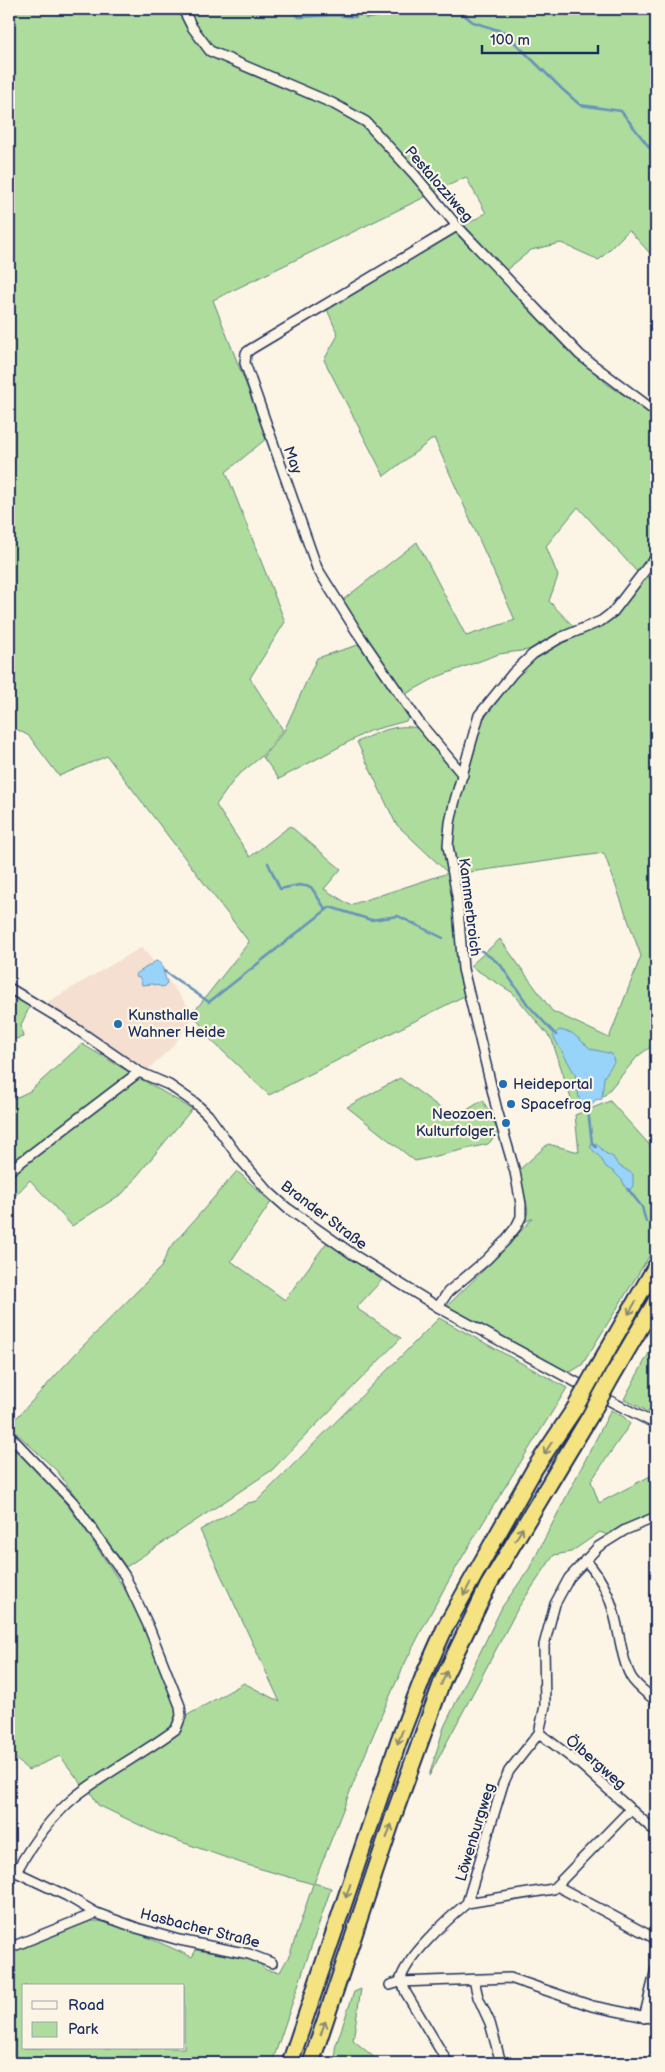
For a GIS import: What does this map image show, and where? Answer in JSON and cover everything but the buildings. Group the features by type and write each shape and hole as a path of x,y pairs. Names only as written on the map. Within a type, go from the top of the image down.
{"highway":[{"path":"290,2063 399,1740 424,1675 445,1628 535,1468 575,1408 656,1266"},
{"path":"311,2063 371,1882 443,1679 488,1586 590,1416 656,1300"}],"street":[{"name":"Pestalozziweg","path":"183,9 192,27 210,51 332,103 366,122 414,174 457,226 580,355 656,412"},
{"name":"May","path":"457,226 251,349 246,353 245,363 317,568 356,632 418,721 463,775"},
{"name":"Kammerbroich","path":"438,1307 448,1292 505,1241 516,1228 521,1216 521,1204 515,1172 497,1110 463,969 457,896 448,846 450,824 479,715 514,673 533,654 566,636 601,621 613,612 656,558"},
{"name":"Brander Straße","path":"9,988 69,1024 139,1072 169,1085 195,1103 214,1122 252,1173 287,1208 381,1274 438,1307 656,1424"},
{"path":"9,1171 139,1072"},
{"path":"9,1435 73,1502 125,1576 174,1688 181,1716 176,1729 92,1784 74,1798 12,1872"},
{"name":"Löwenburgweg","path":"401,1982 406,1967 452,1916 467,1903 503,1784 509,1771 539,1733 545,1706 543,1664 547,1627 555,1604 569,1578 598,1547 614,1536 656,1517"},
{"path":"585,1560 596,1571 610,1599 623,1656 631,1677 638,1686 656,1701"},
{"name":"Ölbergweg","path":"539,1733 581,1765 656,1832"},
{"path":"467,1903 548,1891 557,1886 630,1810"},
{"name":"Hasbacher Straße","path":"12,1872 67,1896 96,1913 178,1940 248,1954 272,1963"},
{"path":"557,1886 656,1939"},
{"path":"9,1948 96,1913"},
{"path":"644,2018 656,1969"},
{"path":"390,1986 401,1982 510,1978 592,2006 656,2019"},
{"path":"474,1980 478,1997 490,2023 501,2063"},
{"path":"401,1982 448,2063"}],"shaded area":[{"path":"142,947 195,1015 173,1046 148,1070 46,1003"}],"green space":[{"path":"9,9 656,9 656,260 629,230 599,260 561,243 531,250 500,275 607,384 656,416 656,552 638,573 578,507 546,546 558,576 549,601 574,627 535,649 499,654 437,677 404,695 344,605 344,599 417,542 466,636 515,620 434,438 384,476 324,360 338,335 326,307 486,213 466,177 213,300 267,438 226,472 285,622 250,678 283,730 262,756 236,777 216,805 250,857 290,826 341,869 324,889 350,905 448,873 396,824 357,742 379,732 394,728 417,728 468,774 483,720 524,667 539,654 625,603 646,576 656,583 656,1043 638,1056 605,1095 573,1105 552,1040 513,993 470,966 500,939 552,1011 609,1038 641,956 604,853 456,874 466,995 269,1095 210,1039 193,1013 249,942 107,756 59,776 29,736 9,725"},
{"path":"361,644 388,682 409,717 406,721 369,731 279,779 263,757 284,731 317,658"},
{"path":"9,995 30,1006 21,1025 23,1037 9,1041"},
{"path":"82,1044 192,1109 123,1193 72,1226 30,1180 9,1202 9,1101 30,1091"},
{"path":"400,1078 454,1118 483,1100 499,1133 488,1144 415,1161 347,1107"},
{"path":"610,1101 656,1152 656,1245 582,1365 569,1373 447,1306 533,1218 525,1222 528,1211 519,1170 548,1144 579,1152 575,1115"},
{"path":"237,1171 271,1202 231,1261 285,1300 327,1242 382,1280 356,1308 401,1338 272,1470 126,1567 57,1471 9,1426 79,1350 161,1267 169,1249"},
{"path":"439,1318 567,1388 444,1590 407,1659 382,1714 314,1883 331,1888 272,2063 9,2063 9,1953 63,1929 85,1922 104,1922 144,1936 192,1957 196,1950 255,1959 266,1970 280,1972 290,1954 313,1884 244,1864 156,1833 98,1805 90,1791 173,1735 186,1716 244,1683 280,1702 200,1530 248,1503 257,1501"},
{"path":"656,1340 656,1416 624,1399"},
{"path":"611,1410 624,1417 630,1424 591,1481 599,1503 656,1473 656,1511 607,1535 600,1532 571,1552 554,1555 518,1608 429,1776 444,1727 502,1607 529,1569"},
{"path":"9,1443 45,1477 78,1519 130,1597 170,1685 177,1713 173,1726 161,1738 83,1786 60,1756 28,1770 9,1753"},
{"path":"361,1989 353,2040 381,2063 333,2063 336,2053 335,2048 354,1992"}],"water":[{"path":"156,961 161,963 167,983 163,987 152,984 142,985 140,978 136,977 136,974"},
{"path":"559,1030 572,1033 591,1049 612,1054 614,1062 604,1077 602,1099 595,1100 592,1105 580,1104 575,1074 553,1036"},
{"path":"596,1143 605,1153 613,1157 618,1165 633,1174 633,1186 628,1192 622,1180 606,1167 600,1157 590,1147"}],"waterway":[{"path":"290,9 299,17 334,15 356,17"},
{"path":"366,18 380,15 385,9"},
{"path":"452,9 463,14 473,22 504,32 580,105 621,111 656,156"},
{"path":"268,863 280,889 299,885 311,887 326,910"},
{"path":"164,971 209,1002 330,907 371,920 398,916 443,938"},
{"path":"469,954 479,949 500,964 528,1005 556,1035"},
{"path":"587,1102 592,1143 596,1147"},
{"path":"628,1189 642,1207 646,1222"}],"place":[{"name":"Kunsthalle Wahner Heide","path":"118,1024"},
{"name":"Heideportal","path":"503,1084"},
{"name":"Spacefrog","path":"511,1104"},
{"name":"Neozoen. Kulturfolger.","path":"506,1123"}]}
